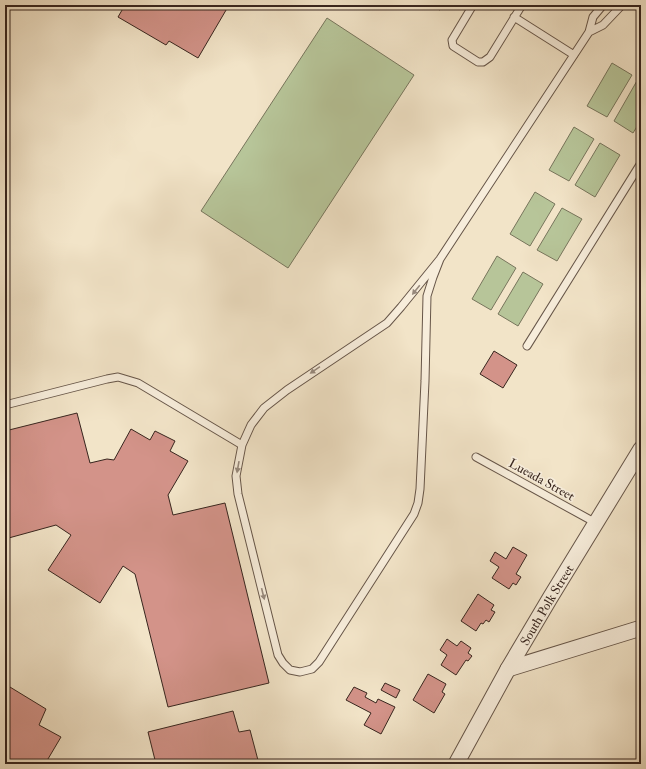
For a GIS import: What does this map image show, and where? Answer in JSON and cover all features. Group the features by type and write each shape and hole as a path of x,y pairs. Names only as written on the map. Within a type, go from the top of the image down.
{"street":[{"name":"South Polk Street","path":"456,764 508,669 641,449"},
{"path":"508,669 641,628"}],"lane":[{"path":"473,5 452,40 453,46 478,62 483,62 490,57 522,5"},
{"path":"440,259 432,277 427,296 425,388 420,489 418,503 414,514 319,662 312,669 300,672 290,670 278,655 238,494 236,476 242,445 251,425 264,408 287,390 387,323 401,307 440,259 589,32 593,17 604,5"},
{"path":"589,32 603,25 622,5"},
{"path":"514,17 574,55"},
{"path":"527,346 641,163"},
{"path":"5,405 118,377 138,383 242,445"},
{"name":"Lueada Street","path":"476,457 596,523"}],"green space":[{"path":"327,18 414,75 288,268 201,211"},
{"path":"612,63 632,75 607,117 587,106"},
{"path":"638,79 641,80 641,120 633,133 614,121"},
{"path":"574,127 594,139 569,181 549,170"},
{"path":"600,143 620,155 595,197 575,185"},
{"path":"535,192 555,204 530,246 510,234"},
{"path":"562,208 582,219 557,261 537,250"},
{"path":"497,256 516,268 491,310 472,299"},
{"path":"523,272 543,284 518,326 498,314"}],"building":[{"path":"125,5 229,5 198,58 169,41 166,45 118,17"},
{"path":"431,5 443,5 440,10"},
{"path":"494,351 517,365 503,388 480,374"},
{"path":"77,413 90,463 107,459 114,460 131,429 150,440 155,431 175,441 170,451 188,461 168,495 173,515 225,503 269,683 168,707 135,574 123,566 100,603 48,570 71,535 56,525 5,539 5,431"},
{"path":"513,547 527,555 516,574 521,577 516,585 513,583 509,589 492,578 499,567 490,561 495,552 506,559"},
{"path":"478,594 494,605 491,610 495,612 489,622 486,620 483,624 481,623 476,631 461,621"},
{"path":"447,639 457,646 461,641 471,648 468,653 472,656 468,661 466,660 456,675 441,665 447,655 440,650"},
{"path":"428,674 446,684 442,692 445,694 434,713 413,700"},
{"path":"385,683 400,690 396,698 381,690"},
{"path":"5,684 46,709 39,725 61,737 45,764 5,764"},
{"path":"354,687 367,693 365,697 376,703 378,699 395,707 381,734 364,725 371,713 346,700"},
{"path":"233,711 239,732 250,730 259,764 156,764 148,732"}]}
